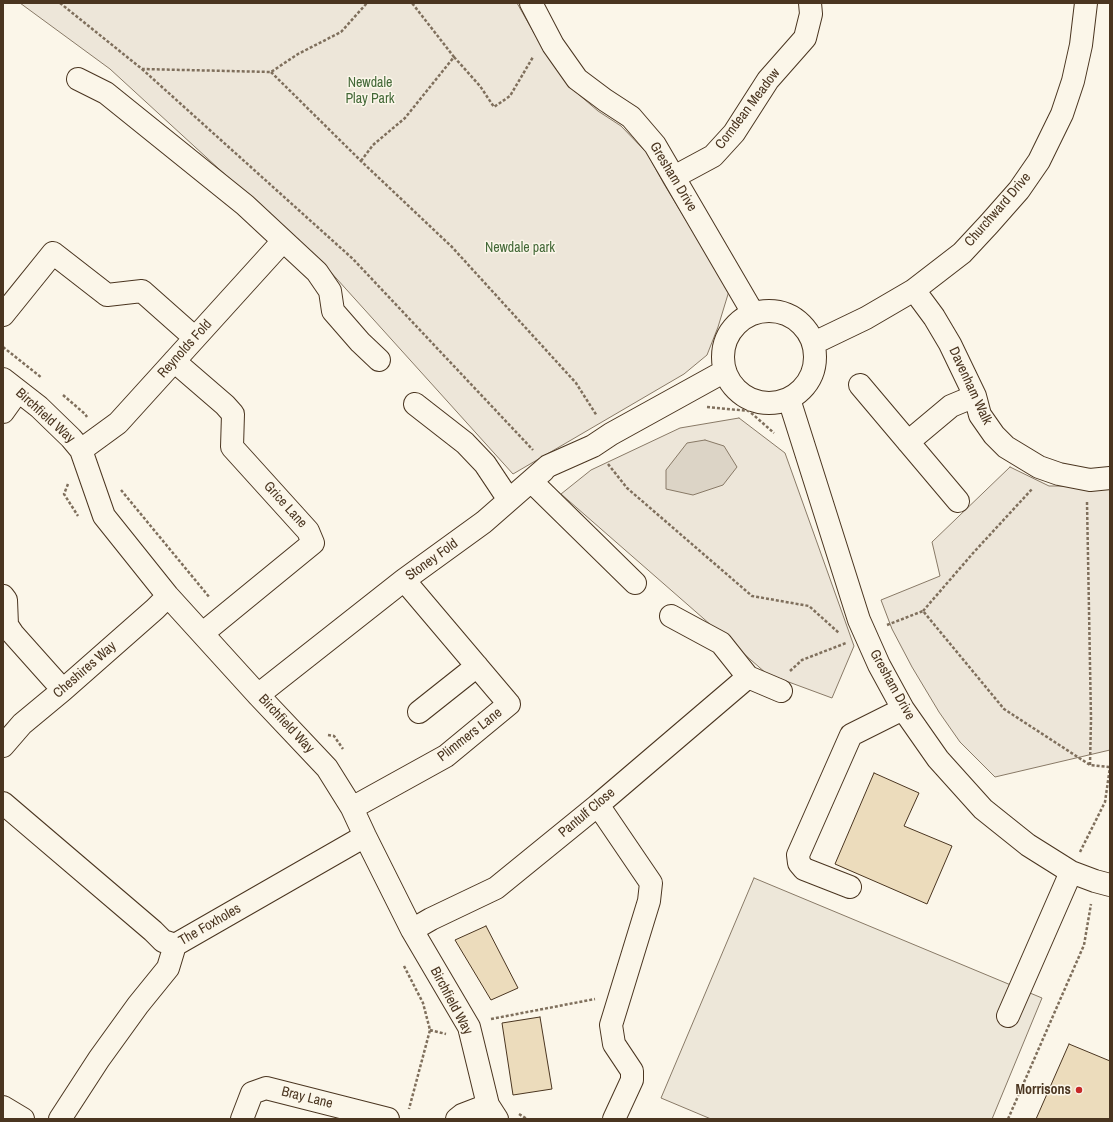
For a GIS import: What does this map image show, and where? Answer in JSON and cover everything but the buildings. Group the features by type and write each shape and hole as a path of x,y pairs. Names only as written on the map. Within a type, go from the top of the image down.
{"street":[{"name":"Gresham Drive","path":"530,3 553,45 577,79 631,117 655,145 753,313"},
{"name":"Corndean Meadow","path":"674,177 713,156 734,133 768,80 805,38 811,14 810,3"},
{"name":"Churchward Drive","path":"814,343 866,318 914,290 962,253 1019,190 1039,161 1062,114 1073,81 1081,45 1086,3"},
{"path":"78,79 106,93 245,205 317,272 330,291 333,311 360,342 379,360"},
{"name":"Reynolds Fold","path":"80,450 118,424 283,241"},
{"path":"3,315 53,253 107,295 142,291 195,338"},
{"name":"Davenham Walk","path":"914,290 934,317 950,344 975,396 980,415 994,436 1006,447 1044,469 1059,474 1090,480 1110,478"},
{"path":"765,310 789,314 802,324 814,343 816,356 814,370 806,386 789,399 771,403 751,400 740,393 729,380 725,371 724,347 727,336 738,322 753,313 765,310"},
{"name":"Grice Lane","path":"174,362 233,414 232,447 308,531 313,543 203,633"},
{"name":"Stoney Fold","path":"258,695 404,580 484,522 548,466 602,440 725,371"},
{"path":"3,412 11,385"},
{"name":"Birchfield Way","path":"11,385 50,417 71,438 80,450 104,516 168,596 327,768 352,808 412,930 469,1027 493,1112"},
{"path":"860,385 958,501"},
{"path":"908,442 950,406 975,396"},
{"name":"Gresham Drive","path":"789,399 859,620 856,637 879,665 903,709 938,759 982,809 1028,845 1071,872 1102,883"},
{"path":"415,404 470,449 485,464 509,500"},
{"path":"548,466 531,481 635,583"},
{"name":"Plimmers Lane","path":"352,808 446,756 509,704 404,580"},
{"path":"3,596 6,600 7,625 13,634 63,690"},
{"name":"Cheshires Way","path":"3,746 22,724 63,690 168,596"},
{"path":"671,616 721,643 748,677 776,689"},
{"path":"419,712 476,666"},
{"name":"Pantulf Close","path":"412,930 431,919 496,888 598,805 748,677"},
{"path":"850,887 804,869 798,863 798,855 852,736 903,709"},
{"path":"3,803 163,941 174,945"},
{"path":"598,805 651,883 649,901 611,1025 614,1044 632,1071 632,1080 614,1119"},
{"name":"The Foxholes","path":"60,1119 138,1005 168,968 174,945 365,836"},
{"path":"1008,1016 1071,872"},
{"name":"Bray Lane","path":"242,1119 252,1093 266,1088 398,1115"},
{"path":"3,1107 23,1119"},
{"path":"457,1119 462,1114 493,1112"}],"path":[{"path":"60,3 142,69 352,259 548,466"},
{"path":"142,69 270,72 298,54 341,32 367,3"},
{"path":"412,3 454,57 480,86 494,107 510,96 536,51 553,45"},
{"path":"361,161 373,145 406,118 454,57"},
{"path":"270,72 452,247 576,383 601,422 602,440 627,488 752,596 809,606 843,637"},
{"path":"706,407 749,411 777,435"},
{"path":"776,689 802,660 923,611 974,552 1033,488 1044,469"},
{"path":"1087,479 1091,720 1090,765"},
{"path":"923,611 1004,709 1090,765 1110,767 1105,802 1071,872"},
{"path":"1008,1119 1084,944 1102,883"},
{"path":"398,1115 430,1030 423,1003 402,960"},
{"path":"491,1019 596,999 618,1001"}],"green space":[{"name":"Newdale park","path":"20,3 517,3 534,33 570,87 598,111 621,126 647,153 664,184 729,291 718,327 707,355 684,374 513,474 327,268 110,69"},
{"path":"739,418 785,453 854,646 832,698 767,674 561,494 591,470 680,428"},
{"path":"1010,467 1049,486 1110,486 1110,750 995,777 960,742 939,712 912,667 892,629 881,600 940,576 932,542"}],"shaded area":[{"path":"705,440 724,446 737,467 723,485 693,495 666,489 666,470 687,443"},
{"path":"754,878 1042,998 992,1119 711,1119 661,1098"}],"place":[{"name":"Morrisons","path":"1079,1090"}],"park label":[{"name":"Newdale Play Park","path":"370,92"}]}
